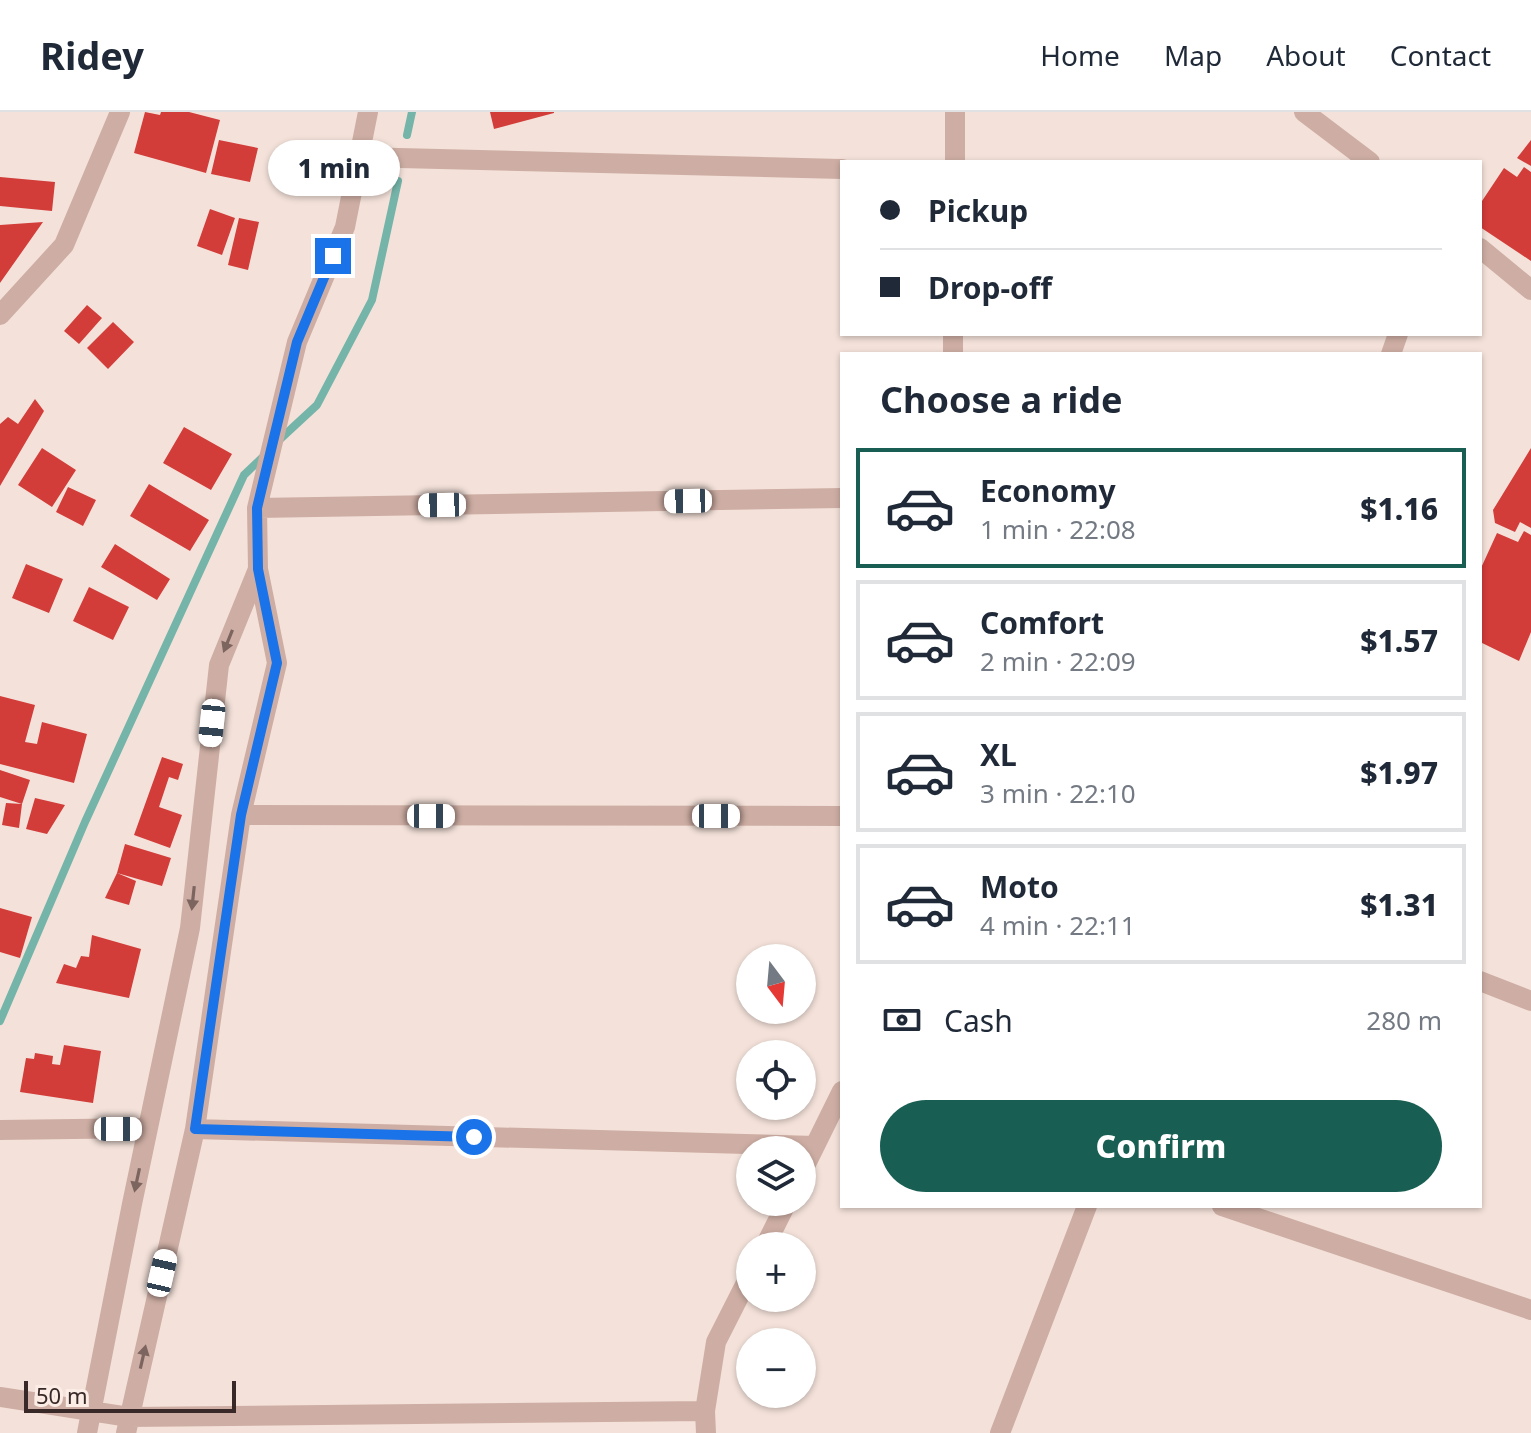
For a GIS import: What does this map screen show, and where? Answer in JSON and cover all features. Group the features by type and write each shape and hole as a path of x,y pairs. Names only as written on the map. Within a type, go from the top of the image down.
{"street":[{"path":"0,315 64,245 120,112"},
{"path":"128,1425 195,1129 241,815 277,663 258,569 257,508 297,342 345,227 368,112"},
{"path":"955,112 955,160"},
{"path":"1304,112 1367,160"},
{"path":"359,157 840,169"},
{"path":"1482,250 1531,290"},
{"path":"257,508 840,498"},
{"path":"87,1433 190,928 219,665 258,569"},
{"path":"241,815 840,816"},
{"path":"1482,982 1531,1001"},
{"path":"816,1144 840,1095"},
{"path":"0,1130 147,1128"},
{"path":"195,1129 736,1144"},
{"path":"1000,1433 1086,1208"},
{"path":"1228,1208 1531,1310"},
{"path":"706,1433 705,1411 716,1342 736,1303"},
{"path":"0,1397 92,1411 128,1425 705,1411"}],"building":[{"path":"145,112 160,115 161,112 189,112 220,120 206,173 134,153"},
{"path":"490,112 554,112 554,113 494,129"},
{"path":"219,140 258,148 250,182 211,174"},
{"path":"1531,140 1531,166 1517,158"},
{"path":"1524,167 1531,172 1531,261 1482,228 1482,201 1504,168 1517,177"},
{"path":"0,177 55,182 52,211 0,206"},
{"path":"210,209 235,218 222,255 197,246"},
{"path":"239,218 259,222 248,270 228,265"},
{"path":"43,222 0,283 0,225"},
{"path":"87,305 102,318 79,344 64,331"},
{"path":"113,322 134,342 108,369 87,348"},
{"path":"35,399 44,411 0,486 0,424 8,417 18,424"},
{"path":"184,427 232,454 211,490 163,463"},
{"path":"42,448 76,470 52,507 18,485"},
{"path":"1531,448 1531,528 1520,522 1515,532 1495,523 1493,510"},
{"path":"149,484 209,520 190,551 130,516"},
{"path":"68,487 96,500 83,526 56,512"},
{"path":"1524,531 1531,535 1531,632 1519,661 1482,643 1482,566 1497,533 1518,542"},
{"path":"115,544 170,579 157,600 101,567"},
{"path":"26,564 63,579 49,613 12,598"},
{"path":"89,587 129,607 113,640 73,621"},
{"path":"0,696 35,705 25,742 37,744 42,722 87,734 74,783 0,764"},
{"path":"162,757 183,764 178,780 169,777 159,807 182,815 170,848 134,835"},
{"path":"0,770 30,780 22,804 0,797"},
{"path":"35,798 65,805 47,834 26,829"},
{"path":"6,803 22,804 19,828 2,825"},
{"path":"125,844 171,858 162,886 117,873"},
{"path":"117,873 136,881 129,905 105,898"},
{"path":"0,908 32,917 20,958 0,952"},
{"path":"92,935 141,949 129,998 56,983 64,964 76,968 81,956 89,957"},
{"path":"64,1045 101,1051 93,1103 20,1092 26,1058 34,1059 35,1053 53,1056 52,1064 60,1065"}],"waterway":[{"path":"407,135 412,112"},
{"path":"277,442 317,405 372,300 398,181"},
{"path":"0,1021 85,822 244,475 265,455"}],"route":[{"path":"333,256 297,342 257,508 258,569 277,663 241,815 195,1129 474,1137"}]}
